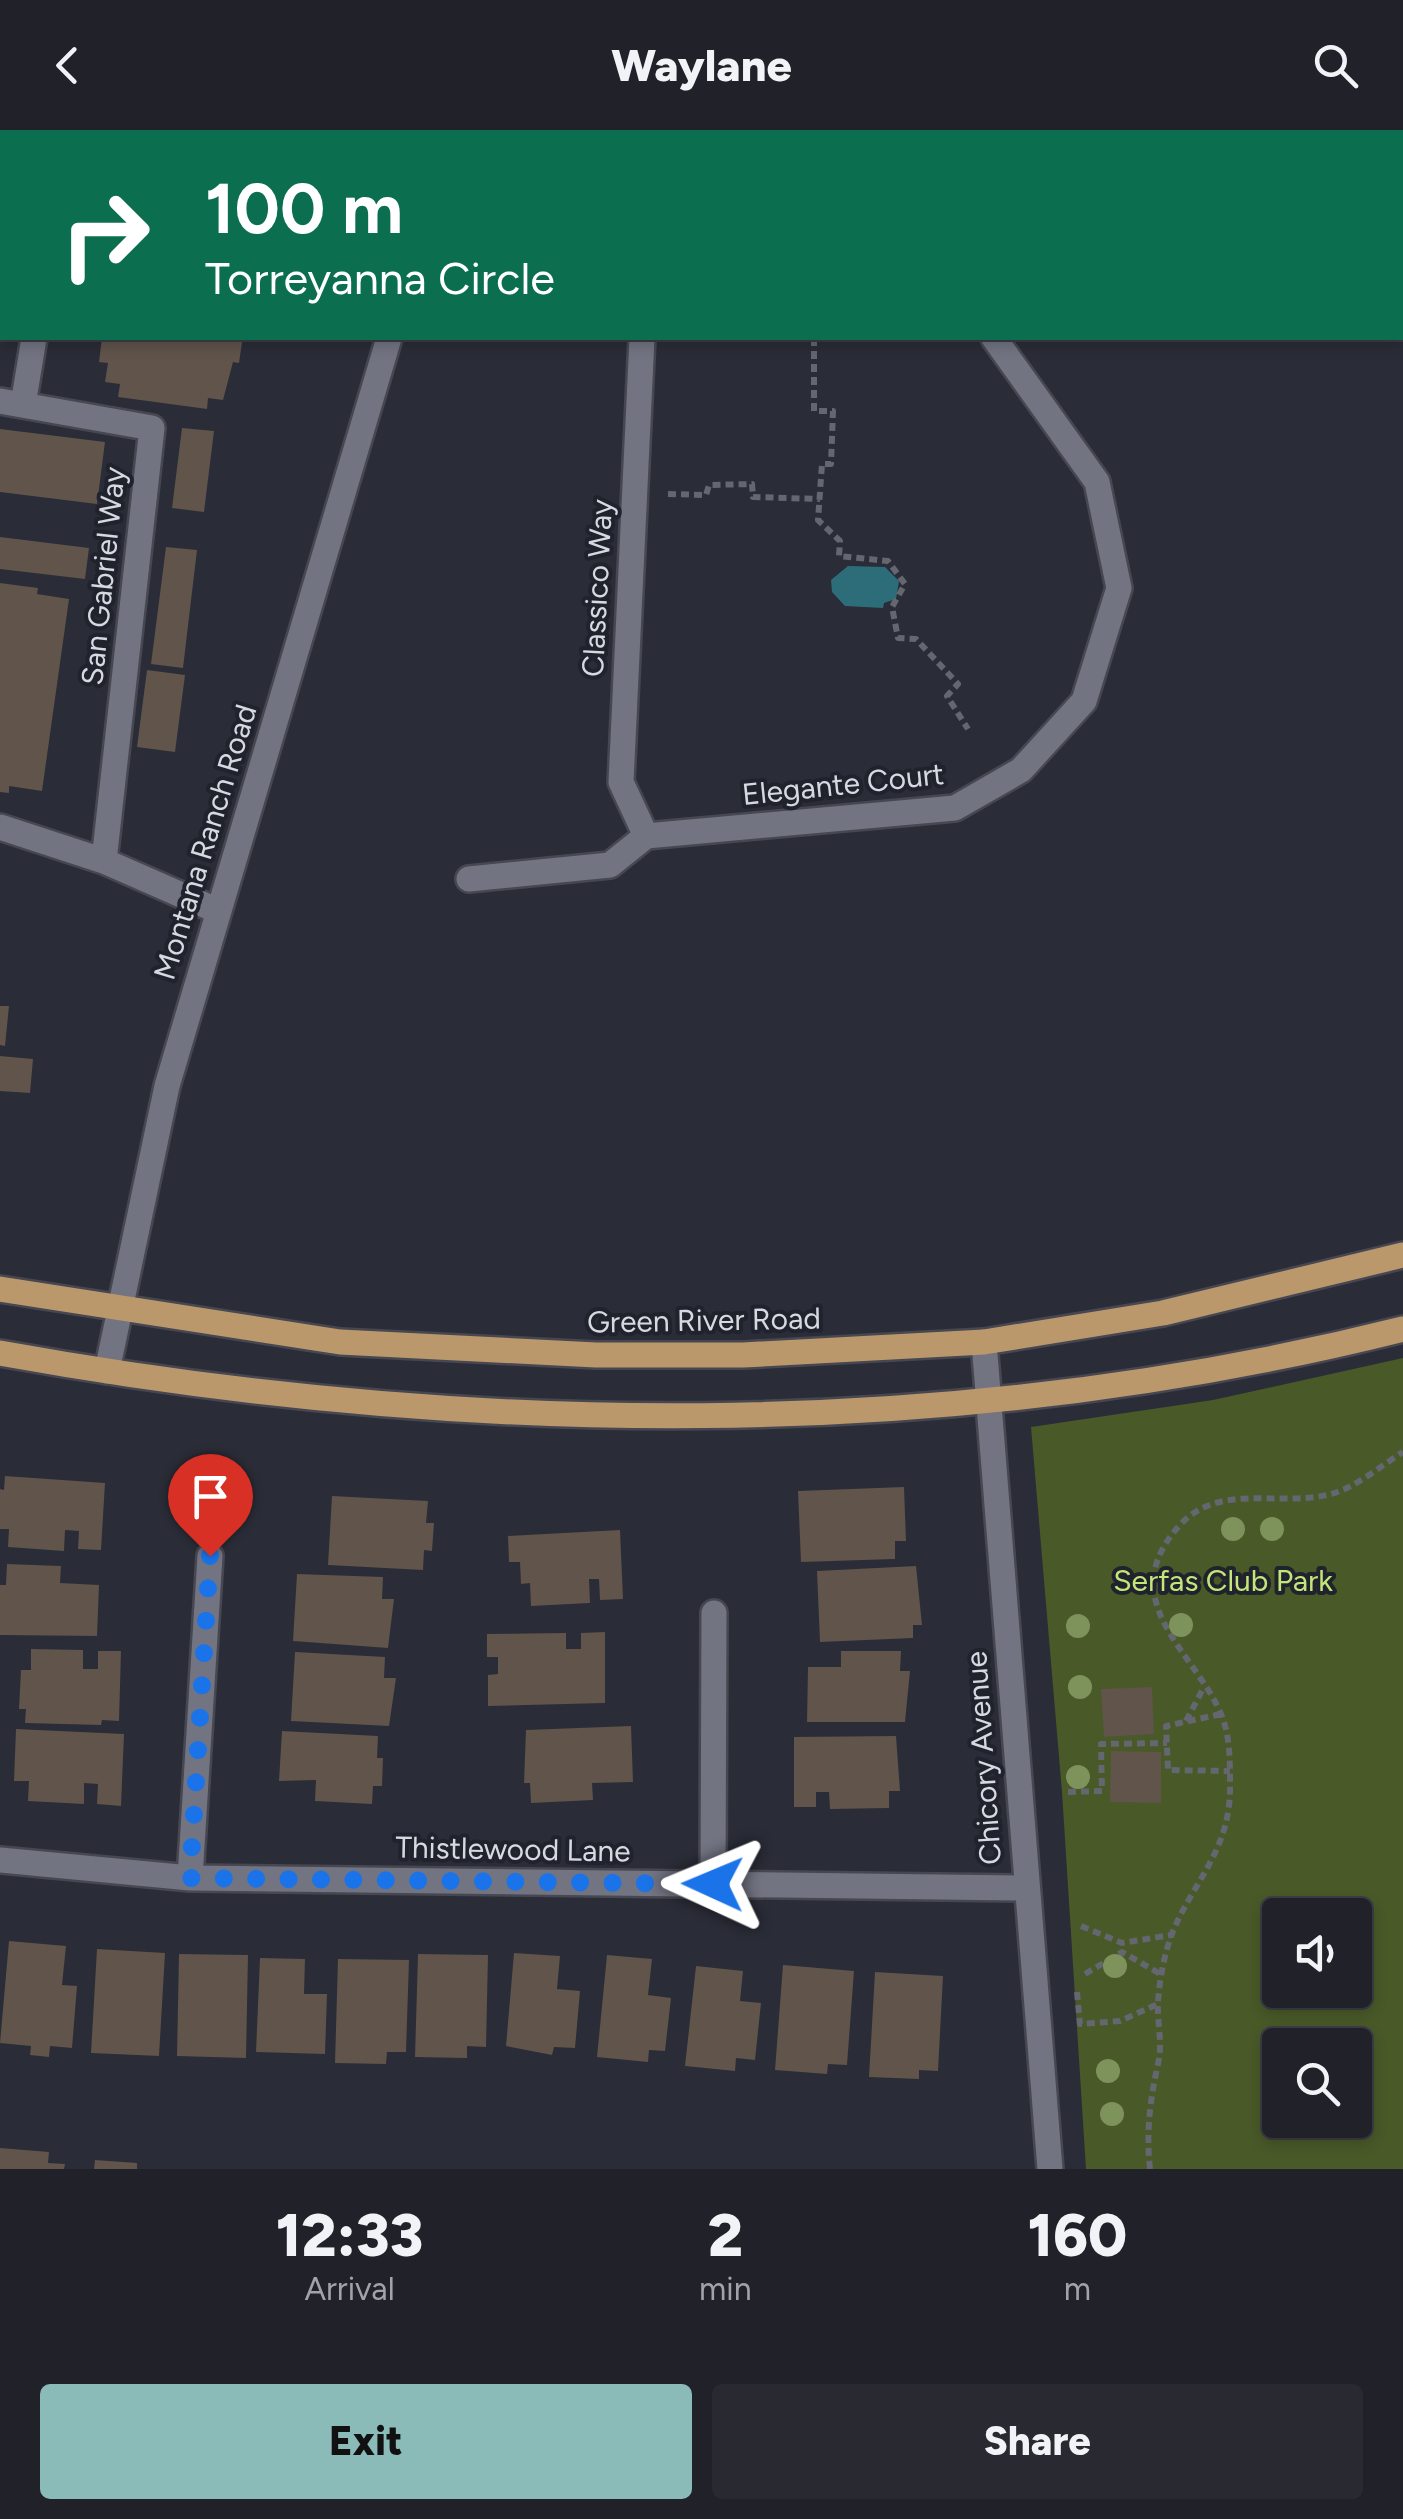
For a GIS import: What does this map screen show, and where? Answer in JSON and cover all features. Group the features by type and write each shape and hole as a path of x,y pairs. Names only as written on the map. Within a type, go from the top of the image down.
{"main road":[{"name":"Green River Road","path":"0,1289 340,1342 596,1355 743,1356 984,1342 1238,1298 1403,1255"},
{"path":"0,1354 335,1403 545,1414 775,1416 988,1404 1138,1382 1403,1330"}],"street":[{"name":"San Gabriel Way","path":"33,340 12,403 152,428 104,861"},
{"name":"Montana Ranch Road","path":"107,1371 167,1086 389,340"},
{"name":"Classico Way","path":"642,340 621,782 646,836"},
{"name":"Elegante Court","path":"646,836 955,808 1021,770 1084,700 1119,588 1097,482 995,340"},
{"path":"0,827 104,861 218,911"},
{"path":"469,879 610,864 646,836"},
{"name":"Chicory Avenue","path":"984,1342 1050,2169"},
{"path":"190,1878 210,1556"},
{"path":"713,1884 714,1613"},
{"name":"Thistlewood Lane","path":"0,1860 190,1878 1025,1888"}],"path":[{"path":"814,340 814,411 834,411 831,464 822,464 818,520 840,540 839,556 888,561 898,572 905,584 892,607 898,638 916,639 958,684 947,696 968,729"},
{"path":"668,494 706,494 708,485 752,484 753,497 820,499"},
{"path":"1150,2169 1147,2139 1151,2082 1158,2065 1162,1975 1172,1935 1215,1855 1231,1801 1221,1714 1161,1624 1155,1578 1163,1550 1180,1524 1216,1500 1332,1494 1403,1452"},
{"path":"1186,1722 1204,1688"},
{"path":"1221,1714 1166,1726 1168,1770 1230,1771"},
{"path":"1068,1792 1102,1791 1101,1744 1167,1743"},
{"path":"1081,1926 1162,1975"},
{"path":"1085,1974 1122,1948 1172,1935"},
{"path":"1076,1992 1080,2024 1120,2021 1158,2004"}],"green space":[{"name":"Serfas Club Park","path":"1403,1358 1403,2169 1086,2169 1062,1792 1031,1427 1213,1400"}],"water":[{"path":"848,566 885,567 899,581 896,599 884,603 883,608 845,606 832,592 831,580"}],"building":[{"path":"102,340 242,342 239,363 233,362 223,400 208,398 207,409 118,397 120,384 105,382 108,363 99,362"},
{"path":"182,428 214,431 204,512 172,508"},
{"path":"0,429 105,442 97,504 0,492"},
{"path":"0,537 89,548 85,579 0,569"},
{"path":"166,547 197,550 183,668 151,664"},
{"path":"0,583 38,588 37,594 69,599 42,791 9,786 9,793 0,792"},
{"path":"147,670 185,675 175,752 137,747"},
{"path":"0,1006 9,1006 5,1046 0,1045"},
{"path":"0,1056 33,1059 30,1093 0,1091"},
{"path":"5,1476 105,1483 101,1550 78,1549 79,1531 65,1530 64,1551 8,1547 9,1529 0,1529 0,1489 4,1490"},
{"path":"904,1487 906,1541 895,1541 895,1559 801,1562 798,1491"},
{"path":"332,1496 428,1501 426,1523 434,1523 432,1551 424,1550 423,1570 328,1565"},
{"path":"620,1530 623,1599 600,1600 599,1579 589,1579 590,1603 531,1606 530,1583 521,1584 520,1562 509,1562 508,1536"},
{"path":"7,1564 61,1566 60,1583 99,1585 97,1636 0,1635 0,1585 6,1585"},
{"path":"916,1566 922,1625 913,1625 913,1638 820,1642 817,1571"},
{"path":"297,1574 383,1577 382,1599 394,1599 388,1648 293,1641"},
{"path":"605,1632 605,1703 488,1706 488,1675 498,1674 498,1657 487,1657 487,1634 566,1633 566,1649 581,1649 581,1633"},
{"path":"31,1649 83,1650 83,1669 98,1669 98,1651 121,1651 119,1721 102,1720 101,1725 25,1723 26,1709 19,1709 21,1670 31,1670"},
{"path":"841,1651 901,1651 900,1671 910,1671 905,1722 807,1722 808,1667 841,1667"},
{"path":"295,1652 385,1657 384,1678 396,1678 389,1726 291,1721"},
{"path":"1152,1687 1154,1734 1104,1737 1101,1689"},
{"path":"631,1726 633,1782 592,1783 593,1800 531,1803 530,1783 524,1783 526,1730"},
{"path":"16,1729 124,1734 121,1806 97,1804 98,1784 84,1783 84,1804 28,1801 29,1781 14,1781"},
{"path":"282,1731 378,1736 377,1758 383,1758 382,1786 373,1786 372,1804 315,1801 316,1780 279,1781"},
{"path":"896,1736 900,1791 889,1791 889,1808 830,1809 829,1792 816,1792 816,1807 794,1807 794,1737"},
{"path":"1111,1751 1161,1752 1161,1803 1110,1802"},
{"path":"9,1941 66,1946 62,1985 77,1986 72,2048 50,2046 49,2057 30,2055 31,2046 0,2043"},
{"path":"97,1949 165,1953 159,2056 91,2053"},
{"path":"514,1953 560,1956 557,1989 580,1991 575,2048 554,2047 552,2055 506,2046"},
{"path":"179,1954 248,1955 246,2058 177,2056"},
{"path":"418,1954 488,1955 486,2047 467,2046 467,2058 415,2057"},
{"path":"607,1955 652,1959 648,1995 671,1998 665,2051 649,2050 648,2062 597,2057"},
{"path":"260,1958 305,1959 304,1994 327,1994 325,2054 256,2052"},
{"path":"338,1959 409,1960 406,2052 387,2052 386,2064 335,2063"},
{"path":"783,1965 854,1971 847,2065 828,2064 827,2074 775,2070"},
{"path":"696,1966 743,1971 740,2001 761,2003 755,2060 736,2058 735,2071 685,2066"},
{"path":"875,1972 943,1976 938,2071 919,2070 919,2079 869,2077"},
{"path":"0,2148 49,2152 48,2163 65,2164 64,2169 0,2169"},
{"path":"95,2160 137,2163 137,2169 94,2169"}],"route":[{"path":"210,1556 190,1878 713,1884"}]}
